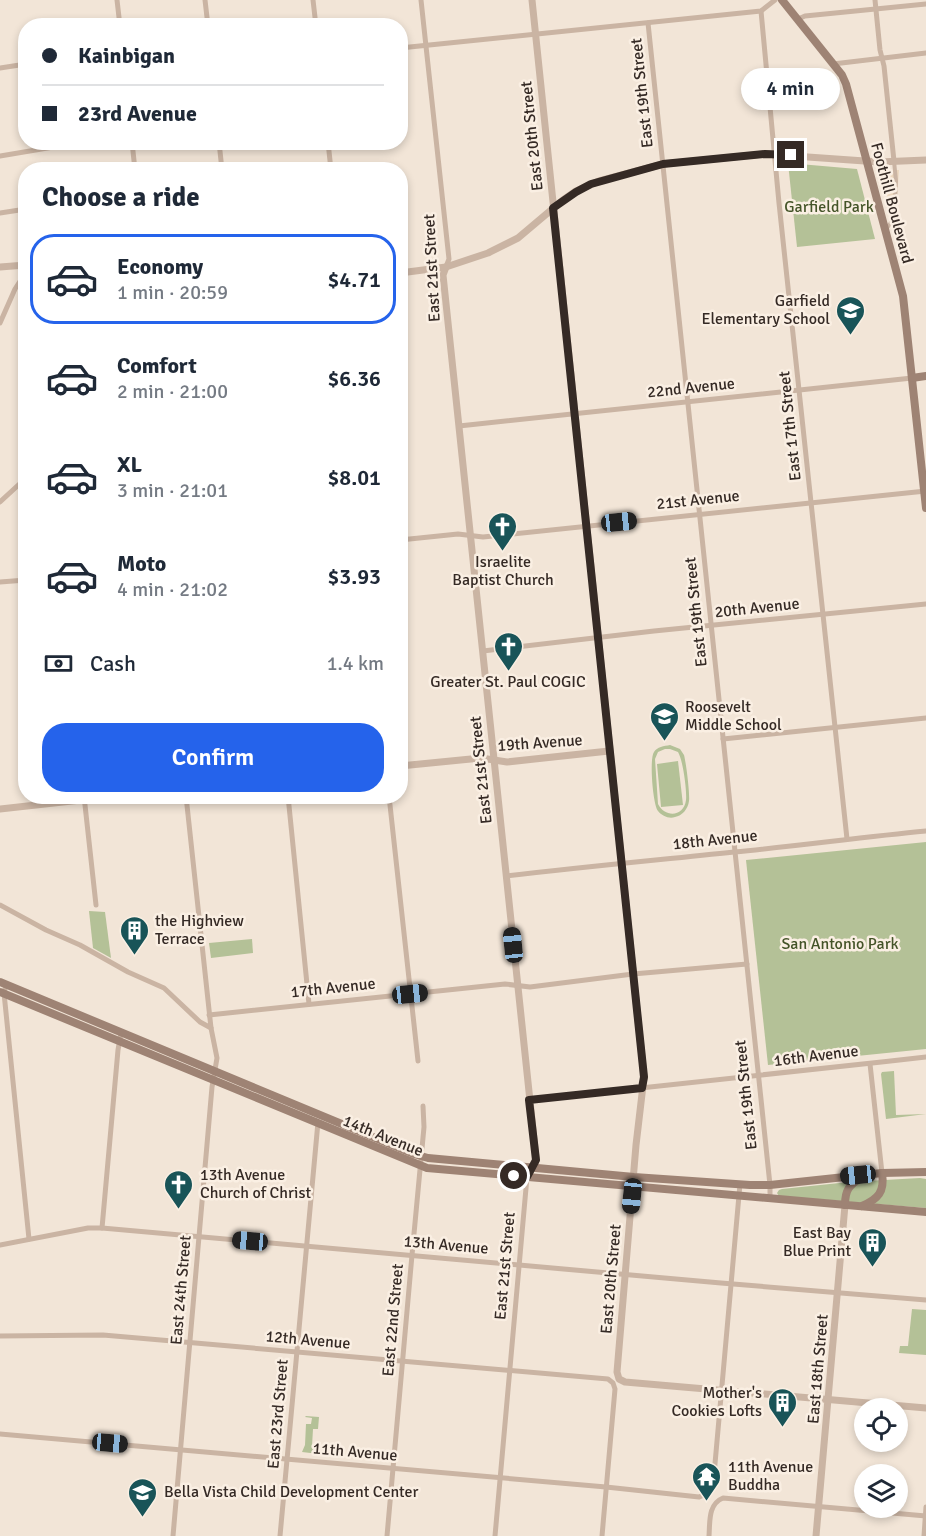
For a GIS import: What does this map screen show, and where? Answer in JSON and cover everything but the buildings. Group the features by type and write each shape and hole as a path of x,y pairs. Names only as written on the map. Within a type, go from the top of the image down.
{"main road":[{"name":"Foothill Boulevard","path":"782,0 845,80 903,296 926,508"},
{"name":"22nd Avenue","path":"912,378 926,376"},
{"name":"14th Avenue","path":"2,988 319,1119 427,1168 926,1212"},
{"name":"14th Avenue","path":"319,1119 435,1160 634,1177 770,1185 882,1173 926,1172"},
{"path":"861,1207 872,1202 879,1195 883,1185 882,1173"},
{"path":"845,1205 847,1191 854,1182 865,1175"}],"street":[{"path":"117,0 119,18"},
{"path":"205,0 207,18"},
{"path":"313,0 315,18"},
{"name":"East 21st Street","path":"421,0 449,259 443,275 536,1158 527,1177 495,1536"},
{"name":"East 20th Street","path":"532,0 644,1077 602,1536"},
{"path":"408,47 760,11 775,0"},
{"path":"875,0 896,180 894,219 886,230"},
{"path":"798,19 805,16 926,4"},
{"name":"East 17th Street","path":"760,11 847,839"},
{"name":"East 19th Street","path":"648,22 770,1199"},
{"path":"833,64 926,53"},
{"path":"0,68 18,65"},
{"path":"0,156 36,150"},
{"path":"408,272 446,267 476,259 518,238 553,208 591,184 663,164 765,154 867,162 926,160"},
{"path":"0,213 18,210"},
{"path":"0,267 18,266"},
{"path":"0,323 18,284"},
{"name":"22nd Avenue","path":"459,426 912,378"},
{"path":"0,502 18,486"},
{"name":"21st Avenue","path":"408,539 458,534 483,537 925,491"},
{"path":"0,582 18,581"},
{"name":"20th Avenue","path":"483,651 926,604"},
{"path":"723,739 926,718"},
{"name":"19th Avenue","path":"408,765 481,758 507,762 609,751"},
{"path":"0,809 38,804"},
{"path":"85,804 96,905"},
{"name":"East 24th Street","path":"173,1536 217,1058 209,1015 187,804"},
{"path":"289,804 309,1004"},
{"path":"390,804 418,1061"},
{"name":"18th Avenue","path":"506,876 926,831"},
{"path":"0,905 128,972 164,988 200,1022 211,1028"},
{"name":"17th Avenue","path":"209,1015 505,984 530,987 747,964"},
{"path":"2,988 30,1239"},
{"path":"102,1228 120,1037"},
{"name":"16th Avenue","path":"529,1100 926,1058"},
{"path":"870,1064 882,1173"},
{"name":"East 22nd Street","path":"387,1536 424,1127 423,1106"},
{"name":"East 23rd Street","path":"280,1536 319,1119"},
{"path":"722,1390 740,1184"},
{"name":"East 18th Street","path":"816,1536 845,1205"},
{"name":"13th Avenue","path":"0,1245 88,1228 102,1228 926,1300"},
{"name":"12th Avenue","path":"0,1336 93,1335 926,1408"},
{"name":"11th Avenue","path":"0,1434 699,1497 708,1494 713,1486 722,1390"},
{"path":"709,1536 711,1511 715,1502 723,1498 926,1516"},
{"path":"924,1536 926,1507"}],"green space":[{"name":"Garfield Park","path":"788,163 857,169 875,239 797,247"},
{"path":"670,745 680,749 684,755 689,792 686,809 673,818 666,817 658,811 652,782 654,752","holes":["670,749 678,752 680,756 686,790 685,806 674,814 665,812 658,804 655,759 658,752"]},
{"path":"678,761 683,805 661,807 657,764"},
{"name":"San Antonio Park","path":"926,842 926,1049 768,1065 746,860"},
{"path":"89,911 105,912 111,958 93,948"},
{"path":"252,939 253,953 211,958 209,943"},
{"path":"894,1071 896,1115 926,1114 886,1119 881,1074"},
{"path":"926,1179 926,1208 779,1196 777,1193 782,1189"},
{"path":"912,1309 926,1310 926,1355 899,1353 900,1346 908,1346"},
{"path":"306,1416 319,1417 318,1429 313,1429 312,1446 319,1449 319,1454 302,1452 305,1445 306,1424 311,1424 312,1418"}],"shaded area":[{"path":"883,170 899,170 897,199 890,208 881,174"}],"place":[{"name":"Garfield Elementary School","path":"851,336"},
{"name":"Israelite Baptist Church","path":"503,552"},
{"name":"Greater St. Paul COGIC","path":"508,672"},
{"name":"Roosevelt Middle School","path":"664,742"},
{"name":"the Highview Terrace","path":"134,956"},
{"name":"13th Avenue Church of Christ","path":"179,1210"},
{"name":"East Bay Blue Print","path":"872,1268"},
{"name":"Mother's Cookies Lofts","path":"783,1428"},
{"name":"11th Avenue Buddha","path":"707,1502"},
{"name":"Bella Vista Child Development Center","path":"143,1518"}],"route":[{"path":"514,1176 527,1177 536,1160 529,1100 642,1088 644,1077 553,208 591,184 663,164 765,154 791,155"}]}
